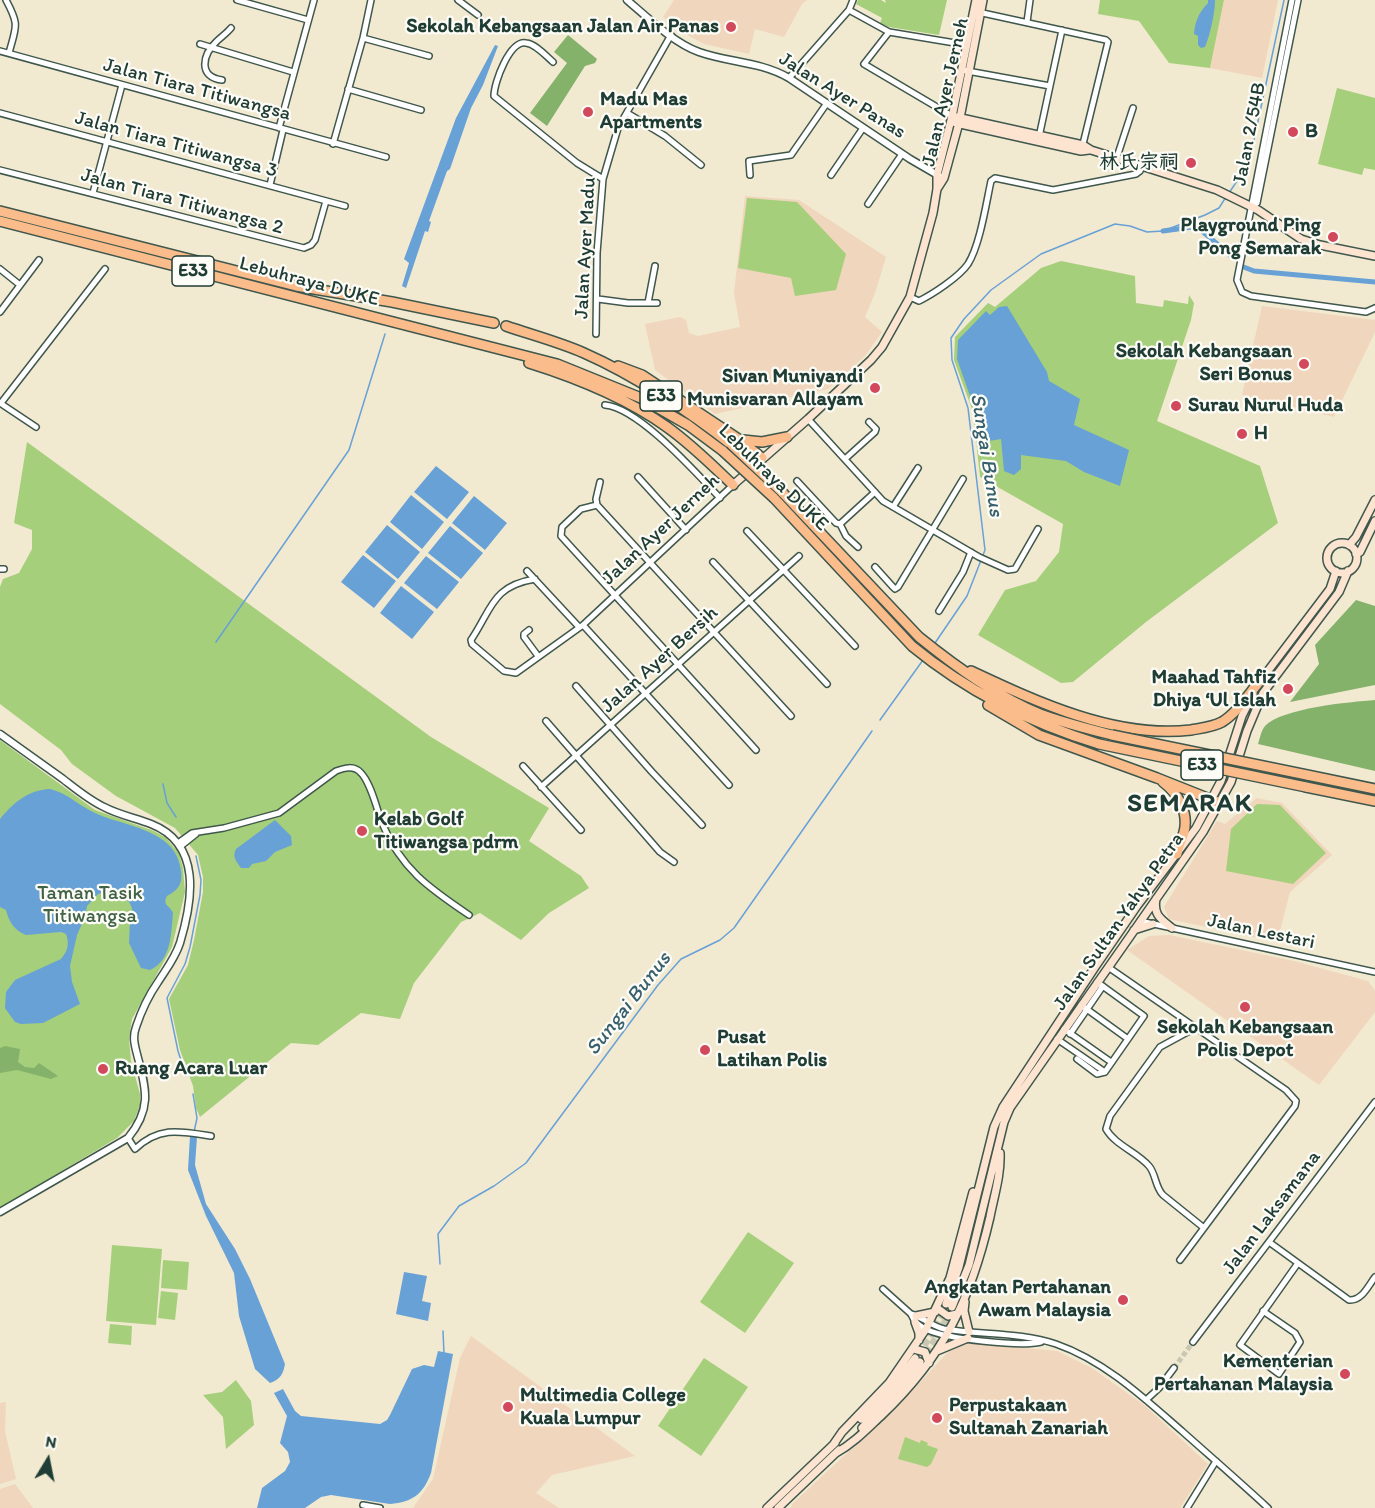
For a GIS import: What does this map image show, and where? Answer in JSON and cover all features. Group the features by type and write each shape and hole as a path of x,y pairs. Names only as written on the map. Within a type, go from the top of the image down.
{"highway":[{"name":"Lebuhraya DUKE","path":"0,211 296,286 392,302 494,323"},
{"name":"Lebuhraya DUKE","path":"0,220 557,364 641,398 688,425 723,451 774,498 912,646 959,682 997,703 1035,722 1099,744 1375,801"},
{"name":"Lebuhraya DUKE","path":"506,326 585,353 641,384 736,443 919,637 935,651 1001,695 1040,713 1112,735 1375,789"},
{"path":"493,349 563,374 640,410 668,428 733,485"},
{"path":"736,443 762,442 787,437"},
{"path":"736,443 762,458"},
{"path":"949,660 1002,685 1085,717 1113,724 1173,732 1203,728 1223,722 1232,715 1259,682"},
{"path":"959,682 982,702 1039,735 1216,802"},
{"path":"1157,778 1177,797 1184,811 1184,833 1177,854"}],"main road":[{"name":"Jalan Ayer Jerneh","path":"733,485 871,360 882,347 910,297 931,222 955,120 977,12 976,0"},
{"name":"Jalan Ayer Jerneh","path":"966,70 967,45 983,0"},
{"path":"955,120 1039,137 1142,165 1222,193 1301,238 1375,258"},
{"name":"Jalan Sultan Yahya Petra","path":"1375,500 1356,537 1348,545 1339,544 1329,551 1328,562 1336,571 1330,589 1259,682 1242,716 1216,802 1197,841 1108,967 1084,1008 1067,1031 1057,1039 1010,1108 1004,1122 969,1265 949,1306 994,1127 1010,1094 1137,906 1177,854 1196,828 1216,802 1231,782 1254,711 1263,693 1339,592 1348,572 1356,562 1356,554 1360,552 1375,521"},
{"path":"1348,545 1356,554"},
{"path":"1336,571 1348,572"},
{"path":"1156,897 1154,907 1156,914 1172,928"},
{"path":"1115,938 1140,921 1137,906"},
{"path":"1134,930 1153,924"},
{"path":"836,1453 849,1446 898,1400 929,1363 949,1332 965,1300 980,1259 998,1181 999,1147"},
{"path":"833,1445 842,1432 889,1383 927,1327 950,1278 978,1175 987,1156"},
{"path":"937,1351 968,1335 964,1311 965,1300"},
{"path":"919,1340 914,1317 936,1310 948,1316 957,1314"},
{"path":"914,1349 925,1352 929,1363"},
{"path":"767,1508 868,1412 918,1360 906,1382 836,1453 777,1508"}],"street":[{"path":"6,0 16,23 9,53"},
{"path":"237,0 256,3 308,20"},
{"path":"270,185 293,72 314,0"},
{"path":"333,144 363,38 370,0"},
{"path":"458,0 478,15"},
{"name":"Jalan Ayer Panas","path":"627,0 671,35 698,52 770,68 789,78 940,177"},
{"path":"789,78 849,10 853,0"},
{"path":"1027,22 1030,0"},
{"name":"Jalan 2/54B","path":"1251,209 1292,0"},
{"name":"Jalan 2/54B","path":"1251,209 1257,203 1298,0"},
{"path":"849,10 889,32 967,45"},
{"path":"977,12 1108,42 1082,148"},
{"path":"222,80 214,79 206,72 206,58 212,47 231,28"},
{"path":"1039,137 1062,30"},
{"path":"889,32 865,60 866,66 955,120"},
{"name":"Jalan Ayer Madu","path":"596,334 597,253 603,180 611,147 627,113 671,35"},
{"path":"363,38 429,56"},
{"path":"553,62 531,44 525,42 518,44 501,71 494,96 577,163 603,180"},
{"path":"200,44 293,72"},
{"name":"Jalan Tiara Titiwangsa","path":"0,51 386,157"},
{"path":"966,70 1050,86"},
{"path":"93,193 122,85"},
{"path":"348,89 422,110"},
{"path":"750,175 749,161 791,155 827,103"},
{"path":"1117,157 1133,108"},
{"name":"Jalan Tiara Titiwangsa 3","path":"0,113 345,206"},
{"path":"627,113 665,136 701,165"},
{"path":"831,175 863,128"},
{"path":"868,204 902,154"},
{"path":"910,297 919,301 929,296 967,266 974,254 991,182 995,178 1053,190 1139,173 1142,165"},
{"name":"Jalan Tiara Titiwangsa 2","path":"0,170 304,248 315,240 326,201"},
{"path":"1251,209 1237,280 1242,292 1251,296 1366,312 1375,308"},
{"path":"0,312 39,260"},
{"path":"648,303 656,266"},
{"path":"36,427 1,403 105,269"},
{"path":"0,270 20,285"},
{"path":"598,299 628,303 657,303"},
{"path":"605,405 617,406 658,436 676,451 720,498"},
{"path":"808,419 875,492 893,507 988,561 1008,570 1015,569 1038,529"},
{"path":"844,459 875,432 876,429 868,422"},
{"path":"893,507 918,468"},
{"path":"638,477 687,530"},
{"path":"875,567 895,589 963,479"},
{"path":"797,481 834,521 840,524 846,536 858,547"},
{"path":"600,482 597,505 791,716"},
{"name":"Jalan Ayer Jerneh","path":"535,579 510,585 486,611 471,640 472,644 504,671 516,672 581,626 733,485"},
{"path":"840,524 875,492"},
{"path":"597,505 581,509 562,527 561,536 756,750"},
{"path":"747,531 855,646"},
{"path":"939,611 963,572 971,552"},
{"name":"Jalan Ayer Bersih","path":"542,787 799,556"},
{"path":"713,562 827,684"},
{"path":"527,571 729,785"},
{"path":"529,630 524,637 538,657"},
{"path":"576,686 702,825"},
{"path":"546,721 660,852 674,862"},
{"path":"0,734 103,807 152,824 171,835 179,844 189,865 190,876 187,913 178,950 171,965 151,993 133,1041 145,1083 146,1098 141,1121 128,1138 0,1212"},
{"path":"523,766 582,830"},
{"path":"179,844 197,833 242,824 279,813 336,771 347,767 355,768 361,772 367,783 384,826 401,860 417,878 469,915"},
{"name":"Jalan Lestari","path":"1140,921 1375,972"},
{"path":"1108,967 1286,1090 1296,1101 1274,1137 1180,1260"},
{"path":"1077,1059 1097,1074 1105,1072 1144,1016 1100,984"},
{"path":"1084,1008 1128,1039"},
{"path":"1195,1028 1160,1047 1110,1116 1106,1128 1113,1137 1151,1167 1157,1190 1204,1228"},
{"path":"1067,1031 1111,1062"},
{"path":"1057,1039 1105,1072"},
{"name":"Jalan Laksamana","path":"1193,1342 1375,1102"},
{"path":"128,1138 135,1149 159,1133 174,1131 211,1136"},
{"path":"1269,1242 1349,1300 1360,1297 1375,1277"},
{"path":"1263,1311 1295,1333 1300,1342 1279,1374 1240,1345 1263,1311 1298,1263"},
{"path":"883,1289 927,1327 1033,1344 1043,1342 1057,1344 1088,1359 1146,1400 1268,1508"},
{"path":"1146,1400 1160,1388 1174,1368"},
{"path":"1187,1508 1215,1461"},
{"path":"363,1505 380,1508"}],"shaded area":[{"name":"Sekolah Kebangsaan Jalan Air Panas","path":"674,0 807,0 802,4 784,37 755,29 749,54 704,44 671,26 672,23 663,17"},
{"path":"1224,0 1278,0 1262,78 1210,68"},
{"path":"745,196 799,200 886,257 865,317 882,332 865,356 828,389 715,414 655,370 645,324 680,317 686,320 689,333 698,336 740,327 734,293"},
{"name":"Sekolah Kebangsaan Seri Bonus","path":"1262,306 1375,320 1375,332 1334,417 1242,395"},
{"path":"1257,798 1282,803 1332,855 1290,892 1277,942 1169,919 1164,907 1217,821 1225,824"},
{"path":"1169,935 1294,961 1368,981 1375,991 1375,1012 1319,1085 1127,950 1149,936"},
{"name":"Multimedia College Kuala Lumpur","path":"471,1336 635,1456 552,1475 536,1493 559,1508 413,1508 433,1479 460,1358"},
{"path":"967,1343 1057,1351 1092,1368 1144,1405 1208,1464 1180,1508 791,1508 792,1504 899,1405 948,1352"},
{"path":"6,1402 5,1431 16,1479 0,1484 0,1403"},
{"path":"15,1484 33,1508 0,1508 0,1489"}],"green space":[{"path":"858,0 881,0 886,3 885,0 947,0 939,35 889,27 880,23 882,18 856,4"},
{"path":"1100,0 1224,0 1210,68 1169,63 1139,21 1098,14"},
{"path":"568,35 597,59 595,63 585,66 547,126 530,113 567,63 554,52"},
{"path":"1337,88 1375,98 1375,170 1364,168 1362,175 1318,164"},
{"path":"747,198 797,202 846,254 836,290 795,296 791,278 738,268"},
{"path":"1061,261 1135,276 1136,303 1163,307 1164,300 1188,304 1189,295 1194,303 1191,320 1157,421 1260,466 1278,523 1146,622 1073,682 1061,683 978,635 1005,590 1036,581 1059,552 1063,524 980,477 973,412 954,360 955,337 988,303 995,307 1041,268"},
{"path":"27,442 431,737 549,808 529,841 581,876 589,888 549,913 521,940 480,913 461,922 414,983 400,1019 361,1013 318,1045 291,1043 200,1117 196,1108 193,1086 180,1050 169,999 188,965 194,940 203,892 203,877 198,855 175,828 116,796 72,764 61,750 0,704 0,587 3,579 19,573 32,549 32,530 14,523"},
{"path":"1356,600 1375,606 1375,685 1290,702 1319,664 1315,645"},
{"path":"1375,700 1375,771 1258,744 1265,726 1286,715 1317,707"},
{"name":"Taman Tasik Titiwangsa","path":"0,740 95,810 154,831 166,838 179,853 185,892 172,947 132,1019 129,1039 131,1061 140,1094 140,1105 134,1121 117,1138 0,1208"},
{"path":"1257,804 1280,805 1326,853 1293,884 1226,871 1231,829"},
{"path":"5,1046 20,1049 18,1062 25,1067 34,1068 39,1063 58,1076 51,1079 17,1070 0,1073 0,1048"},
{"path":"748,1232 794,1263 745,1333 700,1302"},
{"path":"112,1245 162,1249 156,1325 106,1321"},
{"path":"163,1260 189,1262 187,1290 161,1288"},
{"path":"161,1291 178,1293 175,1320 158,1318"},
{"path":"110,1324 132,1326 131,1345 108,1343"},
{"path":"704,1358 748,1387 701,1456 658,1426"},
{"path":"236,1380 251,1401 254,1425 226,1449 223,1417 203,1395 222,1392"},
{"path":"905,1437 920,1443 921,1440 938,1449 931,1464 927,1467 898,1459"}],"water":[{"path":"1208,0 1215,0 1214,11 1207,42 1205,47 1201,48 1198,45 1198,36 1194,34 1198,17"},
{"path":"495,45 498,46 483,85 471,108 450,169 447,171 429,221 431,222 428,232 425,231 406,288 402,286 409,263 404,259 456,118"},
{"path":"1007,306 1047,372 1049,381 1080,399 1074,425 1129,450 1120,486 1084,472 1066,461 1021,455 1021,469 1014,475 1004,471 1001,439 983,442 981,428 978,427 977,416 957,359 958,340 986,311 990,315 999,307"},
{"path":"436,466 469,492 447,519 414,492"},
{"path":"411,495 444,522 422,549 390,522"},
{"path":"474,496 507,523 485,550 452,523"},
{"path":"387,525 420,552 398,579 365,552"},
{"path":"450,526 483,553 461,579 428,553"},
{"path":"363,555 396,581 374,608 341,582"},
{"path":"426,556 459,582 437,609 404,583"},
{"path":"401,586 434,612 412,639 380,613"},
{"path":"50,789 62,793 95,813 134,826 160,838 170,846 177,857 181,880 177,889 166,899 166,904 173,913 171,937 163,960 157,966 150,970 141,968 129,943 130,920 133,920 133,913 128,901 118,894 98,894 87,906 70,966 72,982 80,1004 43,1023 21,1024 15,1022 5,1008 6,992 15,980 61,959 68,941 66,934 61,932 26,935 18,931 6,910 0,907 0,819 22,798"},
{"path":"275,820 291,836 292,845 275,852 266,861 252,864 249,868 241,868 236,861 236,849"},
{"path":"190,1136 197,1137 195,1165 206,1204 235,1249 250,1279 285,1364 281,1376 270,1383 255,1369 239,1316 234,1273 206,1216 188,1170"},
{"path":"404,1272 427,1276 422,1301 431,1303 428,1321 396,1314"},
{"path":"438,1351 453,1354 431,1473 421,1492 411,1499 390,1504 331,1495 321,1497 305,1508 257,1508 262,1488 285,1471 290,1462 288,1452 280,1443 287,1416 274,1393 283,1389 295,1411 301,1416 380,1424 390,1415 412,1369 424,1365 434,1367"}],"waterway":[{"name":"Sungai Bunus","path":"1229,193 1249,163 1284,0"},
{"name":"Sungai Bunus","path":"935,643 967,596 985,550 968,408 952,360 951,338 964,319 991,290 1041,254 1115,224 1147,232 1163,231 1219,208 1226,197"},
{"path":"1163,231 1192,227 1201,230 1231,256"},
{"path":"1241,266 1254,271 1375,282"},
{"path":"216,642 349,450 385,334"},
{"name":"Sungai Bunus","path":"880,720 923,660"},
{"name":"Sungai Bunus","path":"440,1264 438,1234 459,1206 494,1186 526,1163 658,985 681,959 720,940 734,928 872,731"},
{"path":"163,784 167,803 176,817"},
{"path":"186,1076 178,1051 167,998 185,964 190,947 201,880 196,856"},
{"path":"193,1094 197,1118 194,1132"},
{"name":"Sungai Bunus","path":"443,1331 444,1354"}],"tunnel":[{"path":"918,1354 944,1309"},
{"path":"920,1362 939,1334 950,1312"},
{"path":"1174,1368 1193,1342"}],"place":[{"name":"Sekolah Kebangsaan Jalan Air Panas","path":"731,27"},
{"name":"Madu Mas Apartments","path":"588,112"},
{"name":"B","path":"1293,132"},
{"name":"林氏宗祠","path":"1191,163"},
{"name":"Playground Ping Pong Semarak","path":"1333,237"},
{"name":"Sekolah Kebangsaan Seri Bonus","path":"1304,364"},
{"name":"Sivan Muniyandi Munisvaran Allayam","path":"875,388"},
{"name":"Surau Nurul Huda","path":"1176,406"},
{"name":"H","path":"1242,434"},
{"name":"Maahad Tahfiz Dhiya ‘Ul Islah","path":"1288,689"},
{"name":"Kelab Golf Titiwangsa pdrm","path":"362,831"},
{"name":"Sekolah Kebangsaan Polis Depot","path":"1245,1007"},
{"name":"Pusat Latihan Polis","path":"705,1050"},
{"name":"Ruang Acara Luar","path":"103,1069"},
{"name":"Angkatan Pertahanan Awam Malaysia","path":"1123,1300"},
{"name":"Kementerian Pertahanan Malaysia","path":"1345,1374"},
{"name":"Multimedia College Kuala Lumpur","path":"508,1407"},
{"name":"Perpustakaan Sultanah Zanariah","path":"937,1418"}],"district":[{"name":"SEMARAK","path":"1190,804"}]}
